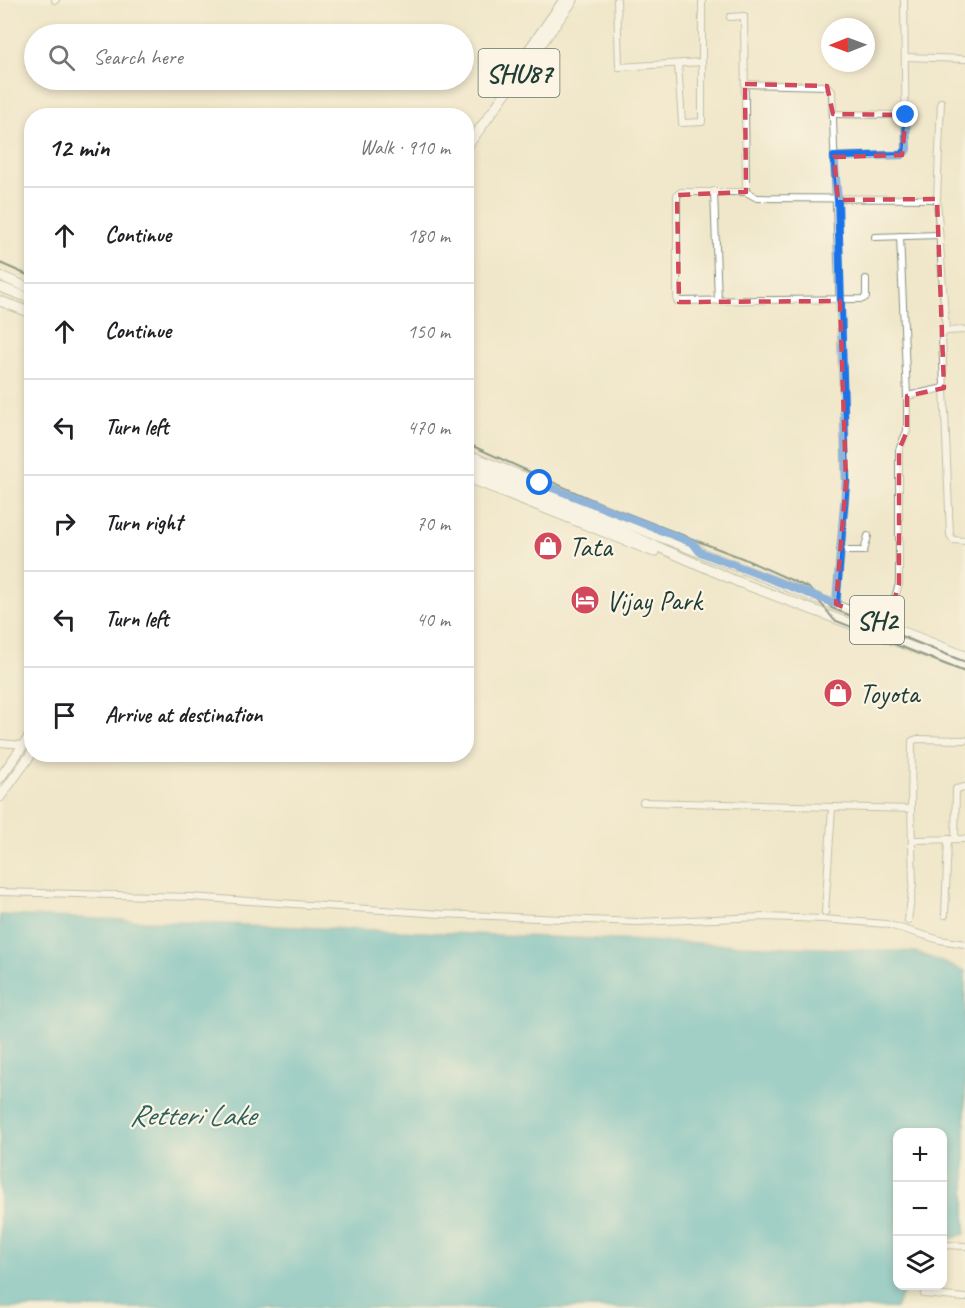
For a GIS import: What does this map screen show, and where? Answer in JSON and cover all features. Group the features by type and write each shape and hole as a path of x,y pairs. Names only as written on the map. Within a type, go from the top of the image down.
{"main road":[{"name":"SHU87","path":"474,128 564,0"},
{"name":"SHU87","path":"474,137 573,0"},
{"path":"0,270 24,280"},
{"path":"0,276 24,286"},
{"path":"0,286 24,296"},
{"path":"0,300 24,310"},
{"path":"474,457 693,543 700,552"},
{"name":"SH2","path":"474,464 965,656"},
{"name":"SH2","path":"474,472 615,528 689,561 965,667"},
{"path":"474,480 682,564 689,561"},
{"path":"0,778 23,745"},
{"path":"0,797 25,762"}],"street":[{"path":"617,0 620,67 702,62"},
{"path":"678,64 680,120 682,123 700,123 703,120 702,0"},
{"path":"834,157 902,155 907,149 904,0"},
{"path":"730,16 744,16 746,192"},
{"path":"905,57 965,59"},
{"path":"745,84 827,86 832,92 838,200 846,482 836,604"},
{"path":"941,102 937,199 945,331 942,335 950,535 953,540 965,541"},
{"path":"832,114 906,115"},
{"path":"714,191 718,301"},
{"path":"866,279 866,297 840,301 679,302 676,299 677,195 681,192 714,191 746,192 757,198 937,199"},
{"path":"887,624 899,584 899,450 907,431 900,236"},
{"path":"875,237 939,236"},
{"path":"945,331 965,330"},
{"path":"907,396 944,388"},
{"path":"840,551 864,551 868,536"},
{"path":"908,921 913,884 914,840 911,809 912,741 916,739 965,740"},
{"path":"0,742 23,745"},
{"path":"945,915 956,789 965,787"},
{"path":"643,802 911,809"},
{"path":"825,912 832,808"},
{"path":"914,840 965,839"},
{"path":"0,892 180,896 441,914 637,922 764,916 823,919 886,924 940,940 965,944"},
{"path":"947,1245 965,1246"},
{"path":"924,1294 965,1298"}],"highlighted area":[{"path":"745,84 827,86 833,114 906,115 902,155 834,157 838,200 937,199 944,388 907,396 907,431 899,450 899,584 887,624 836,604 846,482 840,301 679,302 677,195 746,192"}],"water":[{"name":"Retteri Lake","path":"0,915 916,952 965,971 965,1234 947,1240 947,1128 893,1128 893,1290 904,1290 896,1308 0,1308"}],"railway":[{"path":"0,263 24,274"},
{"path":"474,447 601,504 742,558 809,588 834,620 965,672"},
{"path":"825,600 832,608 965,662"}],"place":[{"name":"Tata","path":"548,546"},
{"name":"Vijay Park","path":"585,600"},
{"name":"Toyota","path":"838,693"}],"route":[{"path":"540,483 693,543 700,552 836,604 846,482 838,200 834,157 902,155 907,149 906,115"}]}
